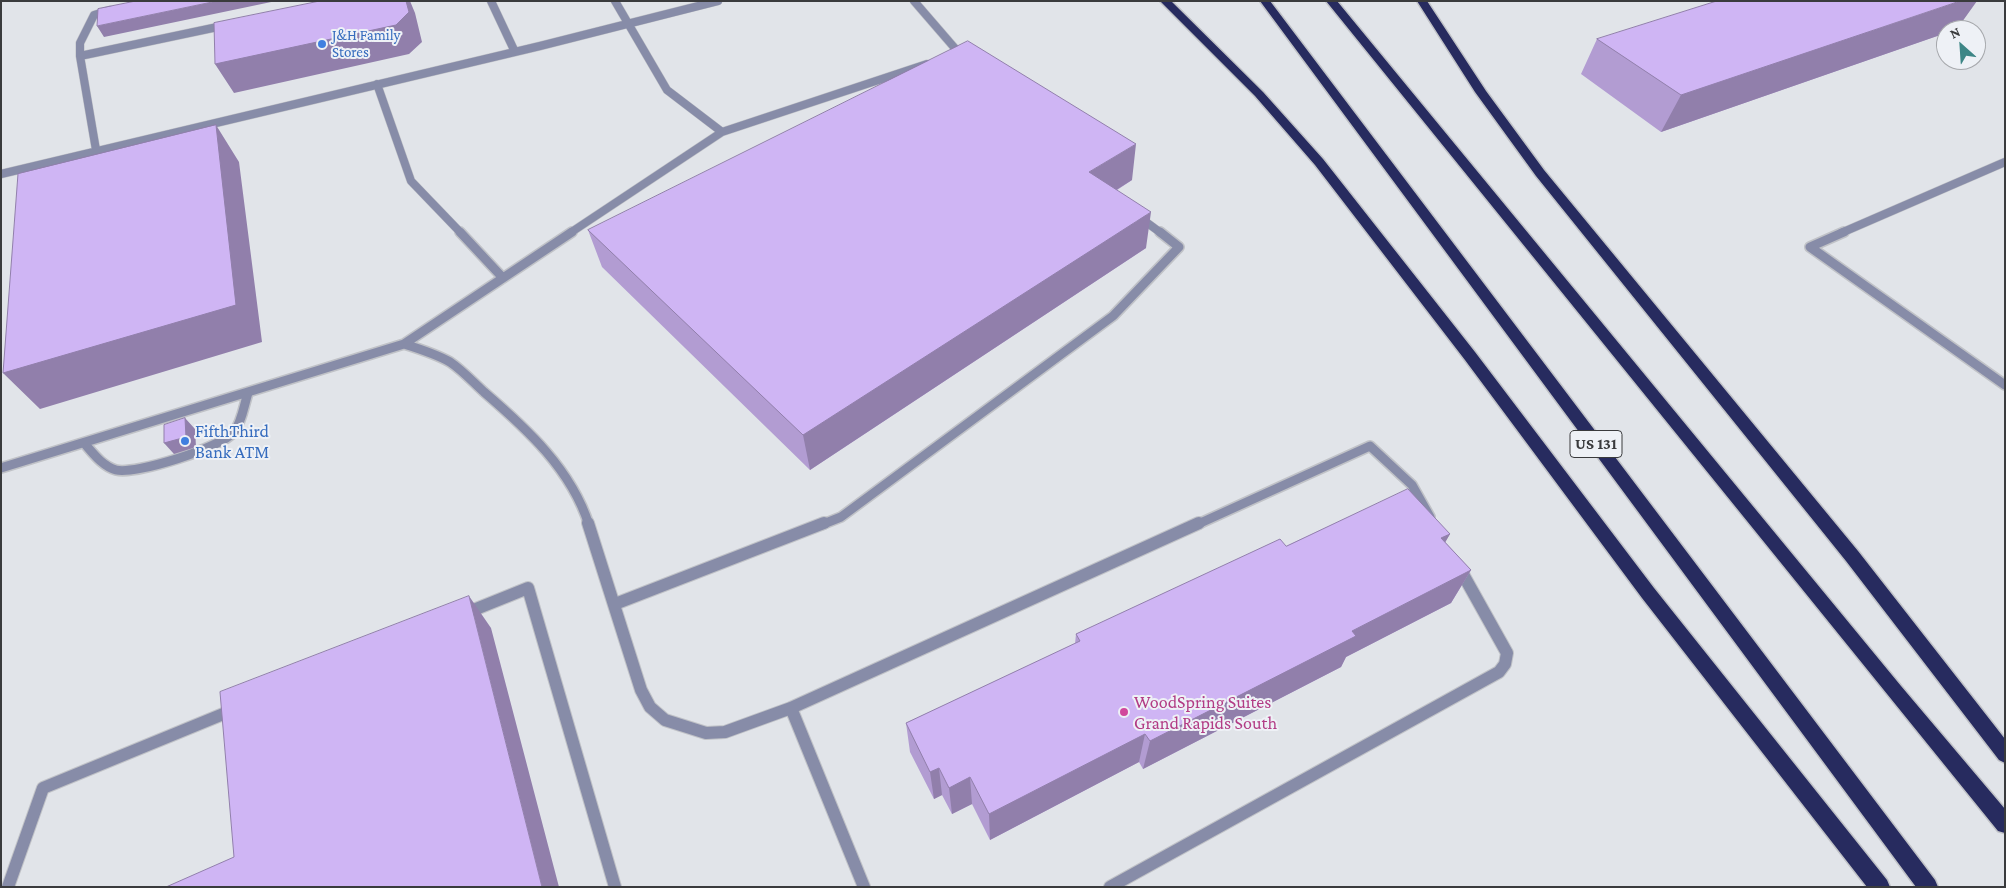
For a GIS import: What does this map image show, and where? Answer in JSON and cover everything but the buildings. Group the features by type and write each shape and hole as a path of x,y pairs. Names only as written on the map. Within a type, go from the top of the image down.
{"highway":[{"path":"1165,1 1259,94 1319,162 1470,356 1648,594 1880,887"},
{"name":"US 131","path":"1265,1 1928,887"},
{"path":"1331,1 1894,692 2005,824"},
{"path":"1422,1 1481,92 1540,173 1852,556 2005,754"}],"lane":[{"path":"491,1 515,52"},
{"path":"615,1 667,90 722,132"},
{"path":"1,174 629,25 718,1"},
{"path":"914,1 959,53 942,59"},
{"path":"96,150 80,56 80,43 94,15 118,8"},
{"path":"80,56 233,24"},
{"path":"1,468 404,344 722,132 933,62"},
{"path":"377,84 411,182 503,278"},
{"path":"2005,162 1810,247 2005,384"},
{"path":"615,604 841,517 1113,316 1179,247 1142,218"},
{"path":"404,344 434,354 451,363 550,453 575,489 584,506 641,690 650,707 664,720 706,733 725,732 791,708 1370,446 1412,485 1436,527"},
{"path":"84,443 109,469 123,472 134,471 211,446 228,438 236,427 248,392"},
{"path":"1110,887 1499,672 1505,664 1507,653 1455,560"},
{"path":"455,618 528,588 614,887"},
{"path":"8,887 43,788 245,705"},
{"path":"791,708 864,887"}],"place":[{"name":"J&H Family Stores","path":"322,44"},
{"name":"FifthThird Bank ATM","path":"185,441"},
{"name":"WoodSpring Suites Grand Rapids South","path":"1124,712"}]}
